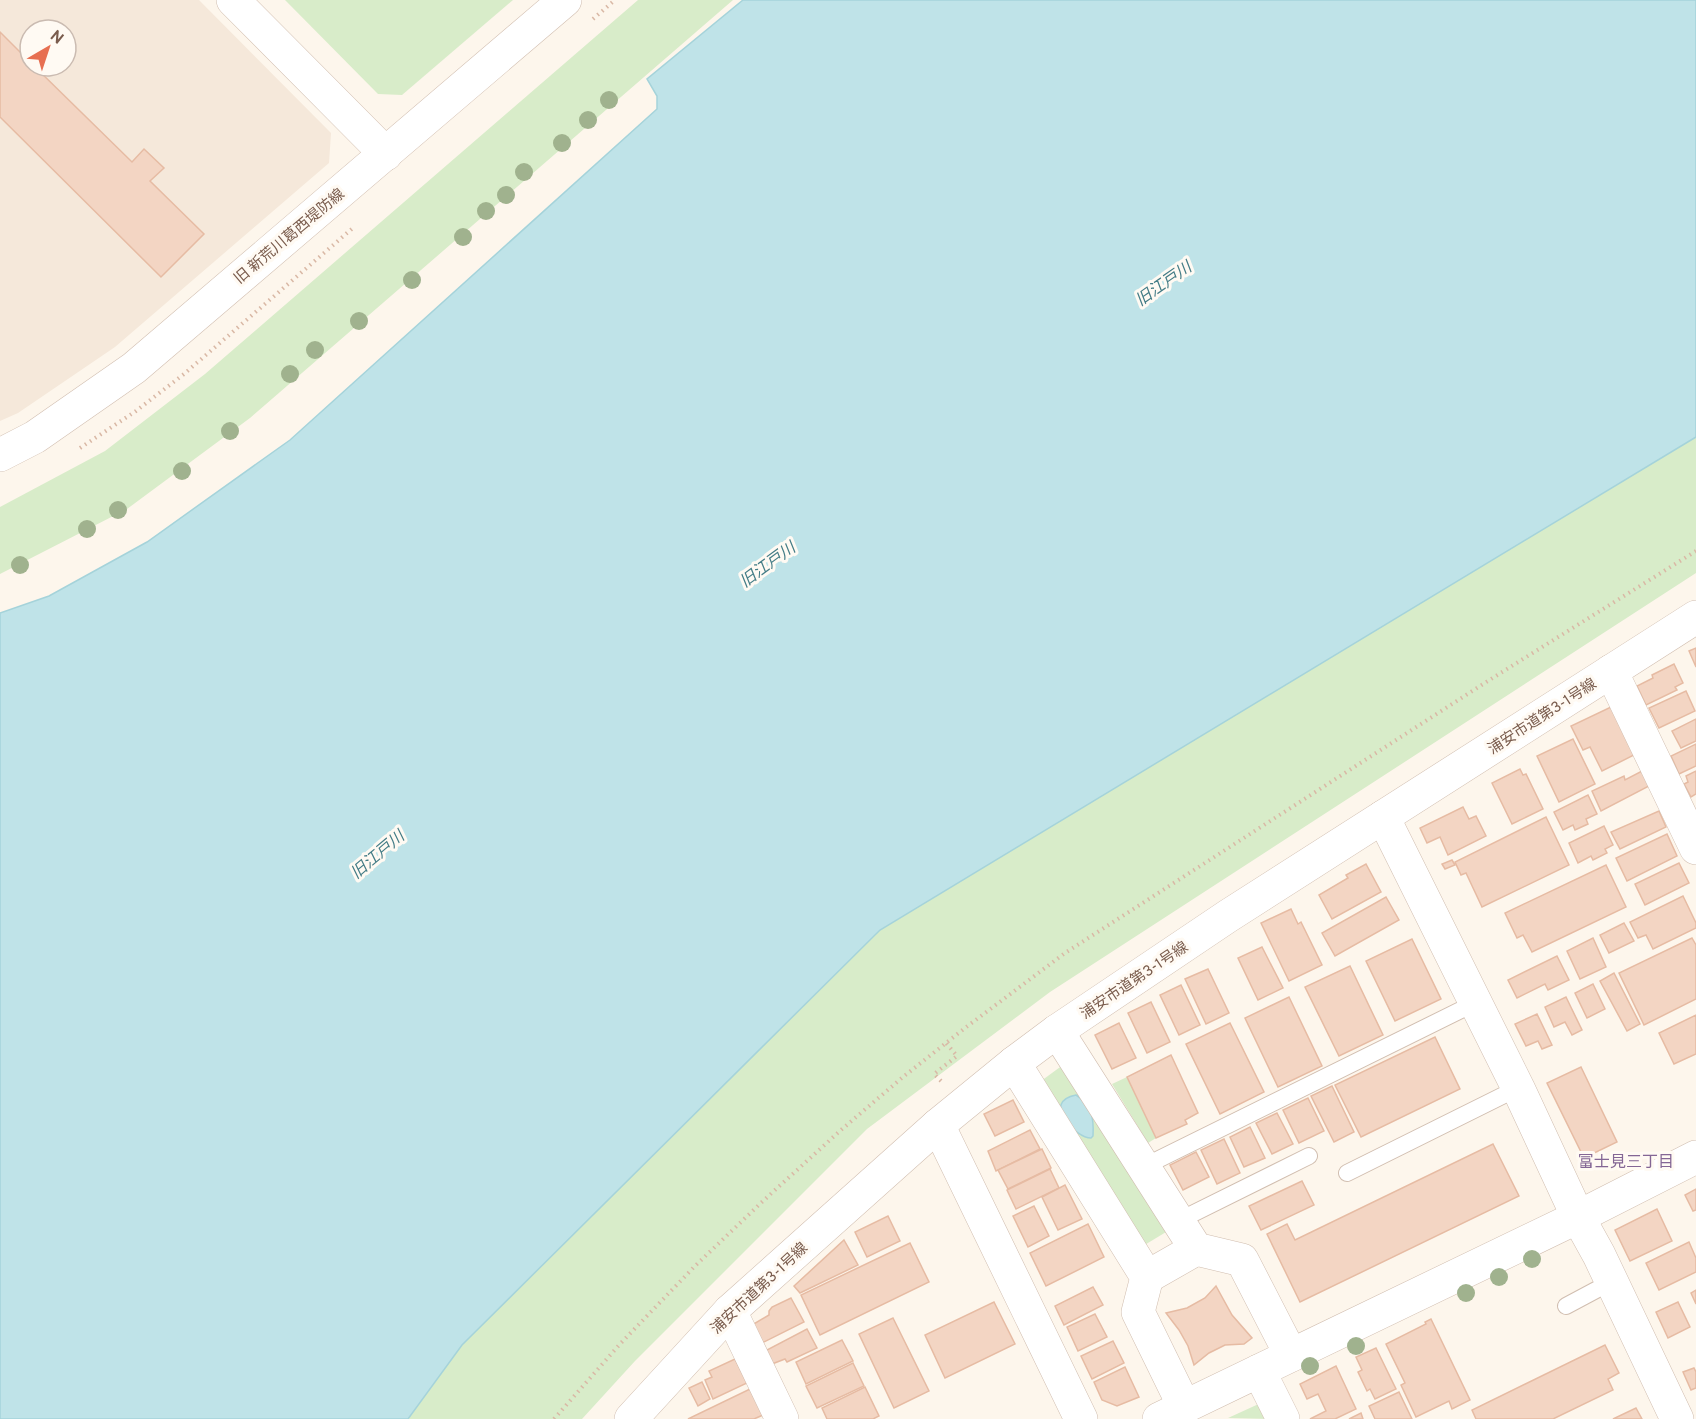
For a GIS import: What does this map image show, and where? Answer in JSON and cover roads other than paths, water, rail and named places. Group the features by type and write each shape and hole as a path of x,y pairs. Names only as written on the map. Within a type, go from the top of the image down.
{"street":[{"path":"232,0 386,154"},
{"name":"旧 新荒川葛西堤防線","path":"0,455 35,437 134,368 566,0"},
{"name":"浦安市道第3-1号線","path":"631,1419 730,1311 938,1125 1014,1063 1057,1031 1228,916 1696,617"},
{"path":"1611,671 1696,848"},
{"path":"1383,818 1518,1088 1677,1419"},
{"path":"1057,1031 1196,1249"},
{"path":"1014,1063 1147,1277"},
{"path":"938,1125 1081,1419"},
{"path":"1291,1355 1242,1260 1196,1249 1147,1277 1138,1312 1192,1410 1259,1371 1578,1217 1696,1157"},
{"path":"730,1311 782,1419"},
{"path":"1259,1371 1283,1419"}],"lane":[{"path":"1143,1167 1475,1003"},
{"path":"1347,1173 1518,1088"},
{"path":"1178,1221 1309,1156"},
{"path":"1566,1306 1611,1282"}],"water":[{"name":"旧江戸川","path":"743,0 1696,0 1696,437 880,930 462,1345 408,1419 0,1419 0,613 49,596 147,542 290,440 657,109 657,96 647,79"},
{"path":"1076,1095 1086,1103 1091,1112 1093,1136 1091,1138 1070,1126 1061,1112 1061,1105 1066,1099"}],"district":[{"name":"富士見三丁目","path":"1626,1161"}]}
